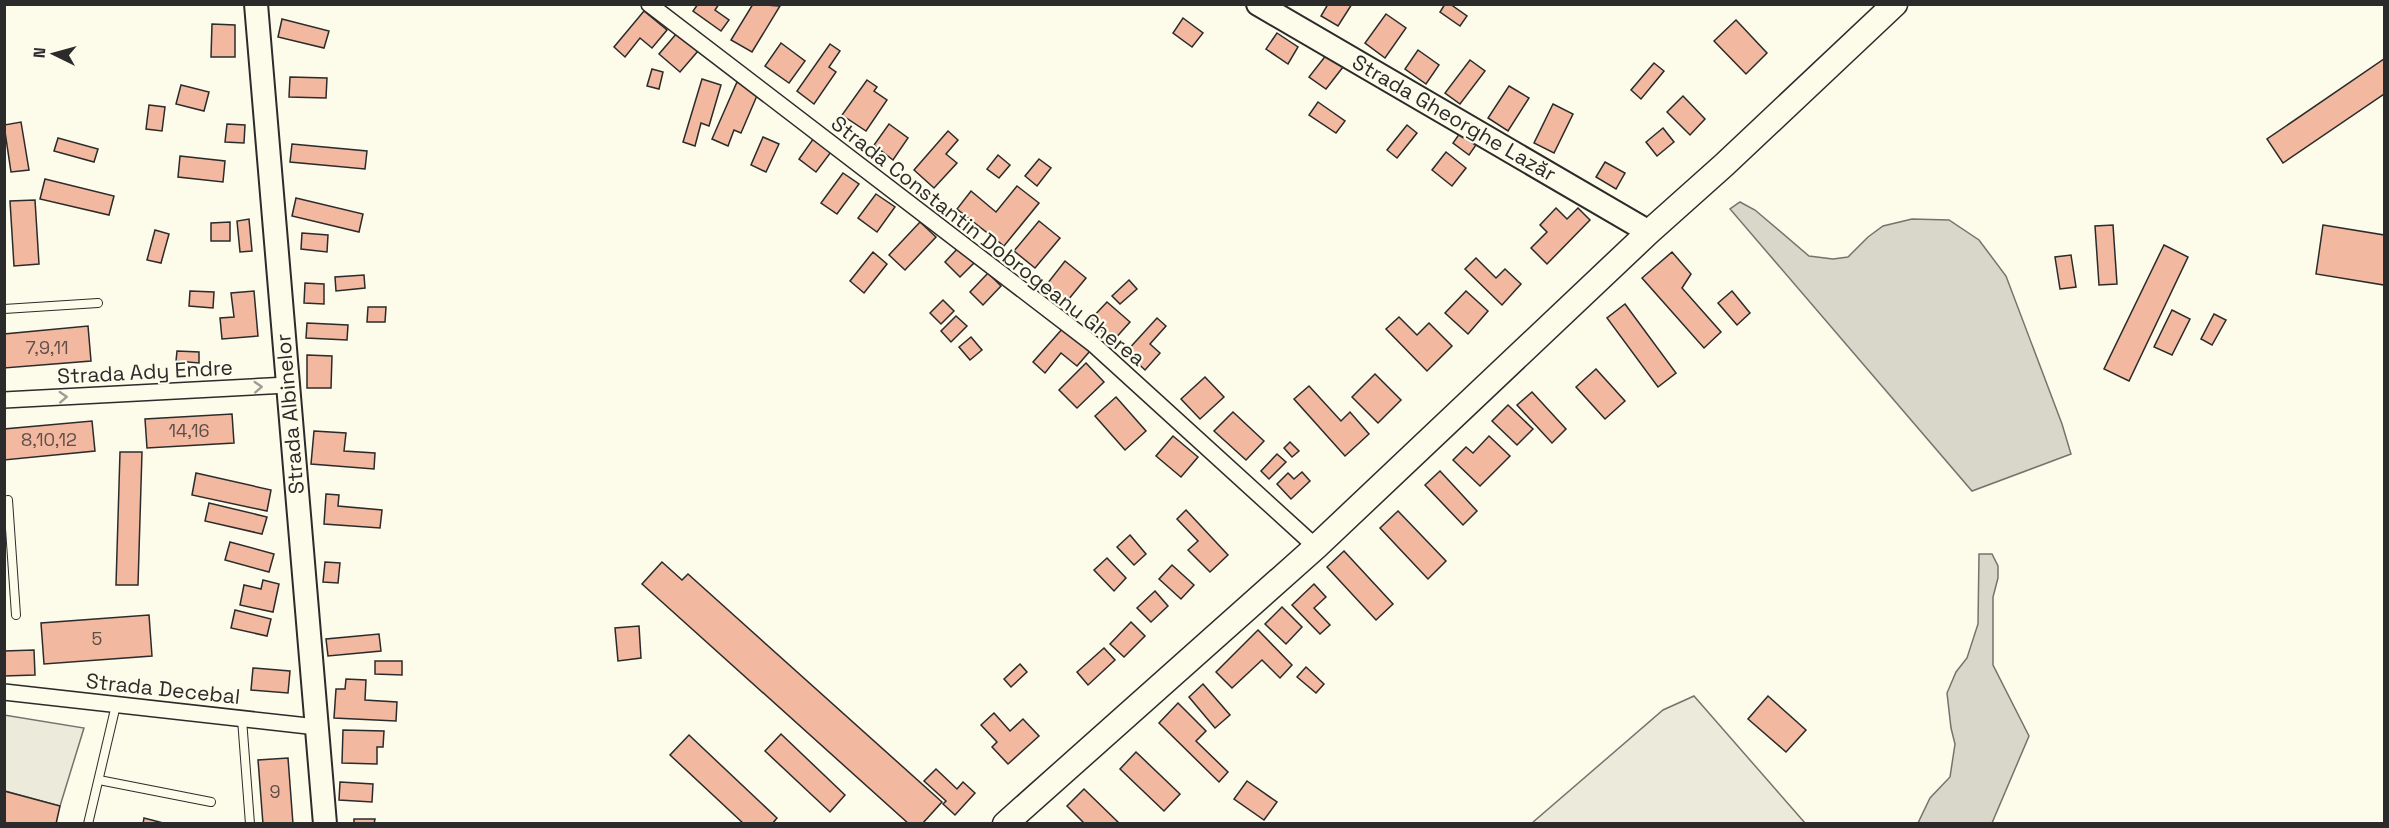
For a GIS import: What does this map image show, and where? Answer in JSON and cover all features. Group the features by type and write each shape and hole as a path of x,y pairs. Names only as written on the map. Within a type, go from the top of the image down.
{"main road":[{"path":"1005,824 1316,547 1894,4"}],"street":[{"name":"Strada Albinelor","path":"256,4 325,824"},
{"name":"Strada Constantin Dobrogeanu Gherea","path":"649,4 1093,344 1278,515 1316,547"},
{"name":"Strada Gheorghe Lazăr","path":"1258,4 1649,232"},
{"name":"Strada Ady Endre","path":"4,400 288,385"},
{"name":"Strada Decebal","path":"4,692 317,727"}],"lane":[{"path":"4,309 98,303"},
{"path":"8,500 9,563 16,615"},
{"path":"88,824 116,705"},
{"path":"242,719 250,824"},
{"path":"99,780 211,801"}],"shaded area":[{"path":"1740,202 1755,210 1809,256 1833,259 1848,257 1883,226 1912,219 1949,220 1979,240 2006,276 2062,424 2071,454 1972,491 1730,209"},
{"path":"1979,554 1992,554 1998,566 1998,578 1993,597 1993,665 2029,736 1992,823 1918,823 1930,798 1950,777 1955,744 1947,693 1956,672 1967,658 1978,624"},
{"path":"1694,696 1805,823 1532,823 1663,710"},
{"path":"4,715 84,728 60,806 5,791"}],"building":[{"path":"698,4 719,4 715,10 729,20 721,31 693,11"},
{"path":"753,4 780,6 752,52 731,40"},
{"path":"1328,4 1352,4 1338,26 1321,16"},
{"path":"1445,4 1450,4 1467,16 1460,26 1440,12"},
{"path":"644,11 667,30 652,48 640,38 625,57 614,47"},
{"path":"1386,14 1406,28 1385,58 1365,43"},
{"path":"1183,18 1203,33 1192,47 1173,33"},
{"path":"282,19 329,31 324,48 278,37"},
{"path":"1736,20 1767,53 1746,74 1714,41"},
{"path":"212,24 235,25 235,57 211,57"},
{"path":"677,33 698,51 680,72 659,54"},
{"path":"1277,33 1298,47 1288,64 1266,49"},
{"path":"781,43 805,61 789,83 765,66"},
{"path":"830,44 840,51 829,67 836,72 814,104 797,91"},
{"path":"1418,50 1439,65 1426,84 1405,69"},
{"path":"1327,54 1343,67 1326,89 1309,77"},
{"path":"2384,59 2384,94 2283,163 2267,139"},
{"path":"1470,60 1485,71 1460,104 1445,93"},
{"path":"1654,63 1664,71 1641,99 1631,90"},
{"path":"652,69 663,72 659,89 647,86"},
{"path":"290,77 327,78 326,98 289,97"},
{"path":"702,79 721,85 709,126 701,123 695,146 683,142"},
{"path":"867,80 877,87 874,91 887,100 866,131 842,115"},
{"path":"737,82 759,91 741,133 734,130 728,146 712,139"},
{"path":"181,85 209,92 204,111 176,104"},
{"path":"1509,86 1529,98 1508,131 1488,118"},
{"path":"1683,96 1705,119 1690,135 1667,112"},
{"path":"1318,102 1345,121 1336,133 1309,115"},
{"path":"1553,104 1573,114 1554,153 1534,143"},
{"path":"149,105 165,107 162,131 146,129"},
{"path":"21,122 29,170 11,172 4,125"},
{"path":"227,124 245,125 244,143 225,142"},
{"path":"889,124 908,138 893,160 874,145"},
{"path":"1407,125 1417,133 1397,158 1387,150"},
{"path":"1663,128 1674,142 1657,156 1646,142"},
{"path":"948,131 958,140 946,154 957,163 934,188 914,170"},
{"path":"1460,133 1476,145 1469,155 1453,143"},
{"path":"816,135 834,148 816,172 799,159"},
{"path":"763,137 779,144 766,172 751,165"},
{"path":"58,138 98,149 94,162 54,151"},
{"path":"292,144 367,151 365,169 290,162"},
{"path":"1446,152 1466,168 1452,186 1432,170"},
{"path":"998,155 1010,165 999,178 987,169"},
{"path":"180,156 225,161 223,182 178,177"},
{"path":"1039,159 1051,168 1037,186 1025,176"},
{"path":"1605,162 1625,173 1616,189 1596,177"},
{"path":"843,173 859,184 837,214 821,203"},
{"path":"45,179 114,196 109,215 40,199"},
{"path":"1017,186 1039,203 1004,246 957,209 971,191 996,212"},
{"path":"876,194 895,207 877,232 858,218"},
{"path":"296,198 363,214 359,232 292,216"},
{"path":"35,200 39,264 14,266 10,201"},
{"path":"1556,208 1567,219 1578,208 1590,220 1547,264 1531,248 1547,232 1540,225"},
{"path":"249,219 252,251 240,252 237,221"},
{"path":"1039,221 1060,238 1035,268 1014,251"},
{"path":"230,222 230,241 211,241 211,223"},
{"path":"920,222 936,237 905,270 889,255"},
{"path":"2113,225 2117,284 2099,285 2095,226"},
{"path":"2323,225 2384,235 2384,285 2316,274"},
{"path":"155,230 169,234 161,263 147,260"},
{"path":"302,233 328,235 327,252 301,249"},
{"path":"2164,245 2188,257 2129,381 2104,369"},
{"path":"959,247 975,262 960,277 945,262"},
{"path":"873,252 887,264 864,293 850,281"},
{"path":"1672,252 1691,274 1682,288 1721,332 1704,348 1642,278"},
{"path":"2071,255 2076,287 2060,289 2055,257"},
{"path":"1476,258 1496,278 1505,269 1521,284 1502,305 1465,269"},
{"path":"1065,261 1086,278 1068,300 1047,284"},
{"path":"988,273 1001,286 983,305 970,292"},
{"path":"364,275 365,288 336,291 335,277"},
{"path":"1129,280 1137,289 1120,304 1112,296"},
{"path":"305,283 324,284 324,304 304,303"},
{"path":"190,291 214,292 213,308 189,306"},
{"path":"254,291 258,336 222,339 220,318 234,317 231,293"},
{"path":"1466,291 1488,311 1468,334 1445,313"},
{"path":"1732,291 1750,313 1737,325 1718,303"},
{"path":"943,300 954,311 941,324 930,313"},
{"path":"1107,302 1130,322 1113,341 1090,320"},
{"path":"1625,304 1676,373 1658,387 1607,318"},
{"path":"368,307 386,307 385,322 367,322"},
{"path":"2172,310 2190,319 2172,355 2154,347"},
{"path":"2214,314 2226,320 2212,345 2201,339"},
{"path":"956,316 967,326 951,342 941,331"},
{"path":"1399,317 1417,335 1429,323 1452,346 1427,371 1386,329"},
{"path":"1157,318 1166,326 1150,344 1160,353 1145,370 1126,352"},
{"path":"307,323 348,325 347,340 306,338"},
{"path":"88,326 91,361 4,368 4,334"},
{"path":"1063,328 1090,351 1077,366 1061,353 1045,373 1033,362"},
{"path":"971,337 982,350 970,360 959,347"},
{"path":"177,351 199,352 199,363 176,361"},
{"path":"307,355 332,356 331,388 307,388"},
{"path":"1086,363 1104,382 1077,408 1059,390"},
{"path":"1596,369 1625,401 1605,419 1576,387"},
{"path":"1375,374 1401,400 1378,423 1352,397"},
{"path":"1205,377 1224,397 1200,419 1181,399"},
{"path":"1309,386 1341,421 1350,412 1369,434 1345,456 1294,399"},
{"path":"1532,392 1566,429 1552,443 1517,405"},
{"path":"1116,397 1146,431 1125,450 1095,416"},
{"path":"1508,405 1533,429 1517,445 1492,421"},
{"path":"1233,412 1264,441 1246,460 1214,431"},
{"path":"232,414 234,443 147,448 145,419"},
{"path":"92,421 95,451 4,460 4,429"},
{"path":"314,431 346,433 344,451 375,453 374,469 311,464"},
{"path":"1173,436 1198,457 1181,477 1156,456"},
{"path":"1489,436 1510,456 1480,486 1453,460 1466,447 1473,453"},
{"path":"1290,442 1299,451 1292,457 1284,448"},
{"path":"120,452 142,452 138,585 116,585"},
{"path":"1277,454 1286,462 1269,479 1261,471"},
{"path":"1440,471 1477,511 1463,525 1425,485"},
{"path":"1302,472 1310,481 1291,499 1277,484 1288,473 1294,479"},
{"path":"196,473 271,490 267,511 192,495"},
{"path":"326,494 339,495 338,506 382,510 380,528 324,524"},
{"path":"209,503 267,517 262,534 205,521"},
{"path":"1186,510 1228,555 1210,572 1188,550 1198,541 1177,519"},
{"path":"1398,511 1446,561 1428,579 1380,528"},
{"path":"1130,535 1146,554 1134,565 1117,547"},
{"path":"230,542 274,554 269,572 225,560"},
{"path":"1344,551 1393,604 1376,620 1327,567"},
{"path":"1107,558 1126,578 1114,591 1094,570"},
{"path":"325,562 340,563 338,583 323,582"},
{"path":"662,562 682,580 688,574 942,802 922,824 909,824 642,584"},
{"path":"1172,565 1194,585 1181,599 1159,579"},
{"path":"263,580 279,584 273,612 240,605 244,585 261,589"},
{"path":"1314,584 1326,597 1314,608 1330,625 1320,634 1292,605"},
{"path":"1155,591 1168,606 1151,622 1137,608"},
{"path":"1282,607 1302,627 1286,644 1265,624"},
{"path":"235,610 271,619 267,636 231,628"},
{"path":"149,615 152,656 44,664 41,623"},
{"path":"1131,622 1145,636 1124,657 1110,644"},
{"path":"639,626 641,658 618,661 615,628"},
{"path":"1258,630 1292,665 1280,678 1262,660 1232,688 1216,672"},
{"path":"379,634 381,651 328,656 326,639"},
{"path":"1104,648 1115,660 1088,685 1077,672"},
{"path":"34,650 35,675 4,676 4,651"},
{"path":"375,661 402,661 402,675 375,674"},
{"path":"1020,664 1027,672 1011,687 1004,679"},
{"path":"1306,667 1324,684 1316,693 1297,677"},
{"path":"253,668 290,671 288,693 251,690"},
{"path":"346,679 366,680 365,700 397,702 396,721 334,718 336,689 345,689"},
{"path":"1203,684 1230,715 1215,728 1189,697"},
{"path":"1768,696 1806,730 1786,752 1748,719"},
{"path":"1178,703 1206,731 1196,741 1228,772 1219,782 1159,723"},
{"path":"994,713 1010,731 1023,719 1039,736 1008,764 992,747 997,742 981,725"},
{"path":"343,730 384,731 383,747 377,747 377,764 342,763"},
{"path":"781,734 845,795 830,812 765,751"},
{"path":"689,735 777,818 772,824 744,824 670,755"},
{"path":"1136,752 1180,794 1164,811 1120,769"},
{"path":"288,758 293,824 263,824 258,760"},
{"path":"936,769 957,789 963,782 975,793 955,815 943,804 946,801 924,781"},
{"path":"1247,781 1277,802 1264,820 1234,799"},
{"path":"340,782 373,784 372,802 339,800"},
{"path":"1084,789 1120,824 1085,824 1067,806"},
{"path":"4,791 60,806 56,824 4,824"},
{"path":"144,818 167,824 143,824"},
{"path":"354,819 375,819 374,824 354,824"}]}
